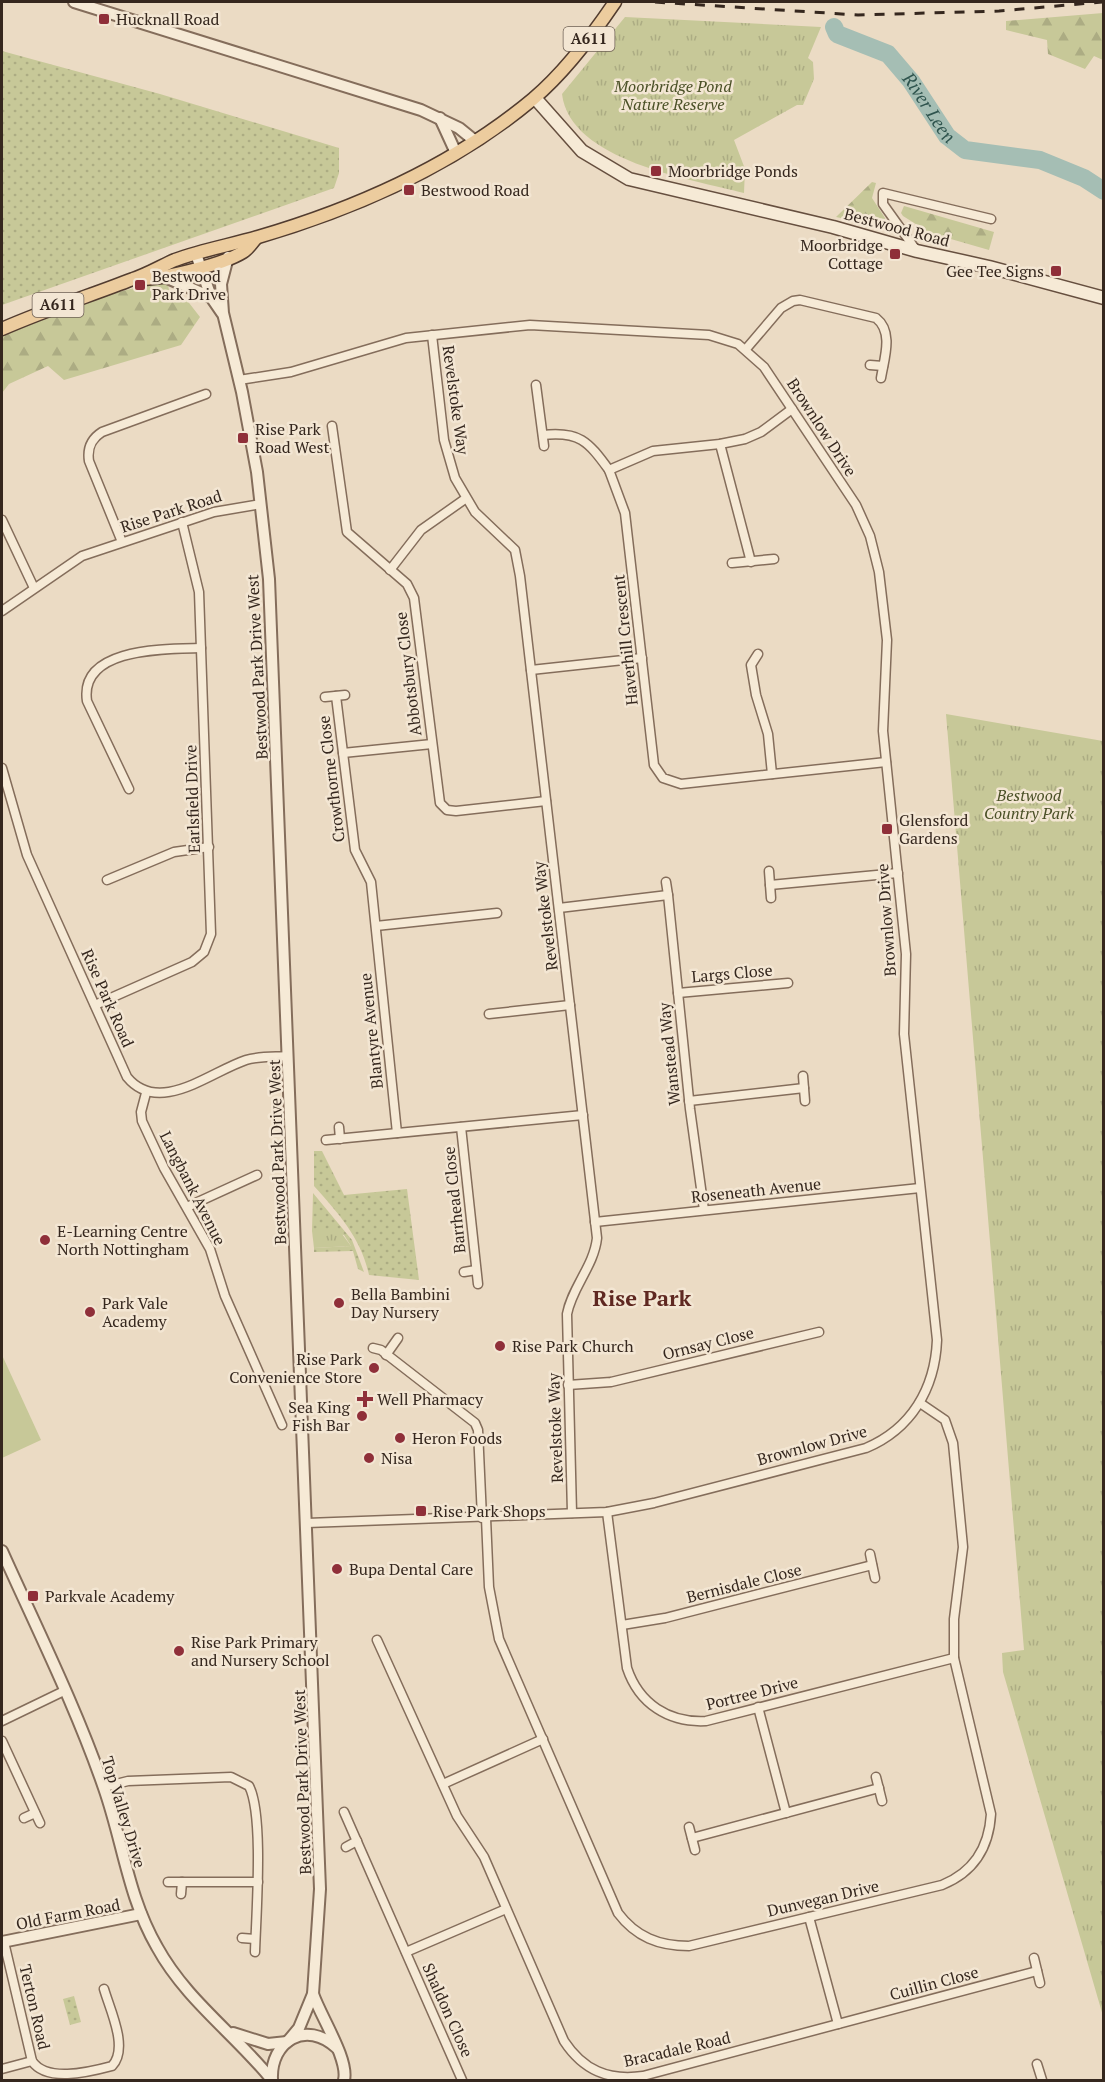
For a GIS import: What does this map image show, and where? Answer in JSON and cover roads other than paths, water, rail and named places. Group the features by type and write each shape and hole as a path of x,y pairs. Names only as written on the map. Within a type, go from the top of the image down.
{"main road":[{"name":"A611","path":"135,279 165,277 200,267 213,256 379,193 456,153 535,98 593,35 615,2"},
{"name":"Bestwood Road","path":"535,98 582,151 629,179 833,227 916,251 989,267 1104,298"},
{"name":"A611","path":"2,329 50,307 135,279 196,254 228,257 243,252 257,238"}],"street":[{"path":"74,2 440,118 475,141"},
{"path":"440,118 456,153"},
{"path":"916,251 883,204 883,193 985,219"},
{"path":"196,254 211,297 222,313"},
{"path":"213,256 221,284 222,313"},
{"path":"221,284 228,257"},
{"path":"165,277 211,297"},
{"path":"746,349 781,308 800,300 876,318 881,322 887,336 881,378"},
{"name":"Bestwood Park Drive West","path":"222,313 239,380 261,504 269,579 320,1856 320,1925 314,1994 299,2028 274,2058 272,2080"},
{"name":"Brownlow Drive","path":"239,380 291,372 399,339 530,325 699,333 730,340 746,349 764,367 856,505 874,550 886,640 882,712 906,954 904,1034 938,1340 933,1372 920,1403 894,1433 866,1448 654,1503 606,1512 307,1523"},
{"name":"Revelstoke Way","path":"432,335 444,440 451,469 465,499 518,556 597,1238 594,1253 571,1297 567,1314 572,1513"},
{"path":"870,365 883,366"},
{"path":"536,385 544,446"},
{"path":"122,542 89,461 88,454 92,441 102,432 206,394"},
{"path":"543,435 565,433 582,439 609,470 652,451 745,439 761,432 792,409"},
{"name":"Abbotsbury Close","path":"332,426 345,528 350,537 407,584 414,598 438,799 447,810 456,812 546,801"},
{"path":"720,444 751,561"},
{"name":"Haverhill Crescent","path":"609,470 625,513 654,765 659,774 669,782 681,784 886,762"},
{"path":"390,570 421,530 465,499"},
{"name":"Rise Park Road","path":"2,611 73,560 214,512 261,504"},
{"path":"2,520 34,588"},
{"name":"Earlsfield Drive","path":"95,1005 192,962 204,952 212,934 197,578 182,522"},
{"path":"732,563 774,559"},
{"path":"129,789 87,701 89,676 104,665 129,655 162,649 201,648"},
{"path":"758,654 751,665 756,695 768,734 772,774"},
{"path":"531,670 642,658"},
{"name":"Crowthorne Close","path":"325,697 340,695 343,753 356,856 370,878 376,926"},
{"path":"343,753 432,744"},
{"name":"Rise Park Road","path":"2,768 27,855 127,1077 146,1092"},
{"path":"107,880 174,852 209,847"},
{"path":"769,871 771,898"},
{"path":"770,885 898,873"},
{"name":"Wanstead Way","path":"666,882 689,1101 704,1210"},
{"path":"559,908 668,895"},
{"path":"376,926 497,913"},
{"path":"486,914 487,926"},
{"name":"Blantyre Avenue","path":"376,926 397,1133"},
{"name":"Largs Close","path":"678,993 788,983"},
{"path":"489,1014 570,1005"},
{"path":"146,1092 154,1095 172,1092 246,1060 288,1056"},
{"path":"803,1076 805,1101"},
{"path":"689,1101 804,1088"},
{"name":"Langbank Avenue","path":"146,1092 141,1112 142,1120 164,1168 210,1249 225,1296 282,1425"},
{"path":"326,1140 583,1115"},
{"path":"339,1127 340,1139"},
{"name":"Barrhead Close","path":"461,1127 478,1284"},
{"path":"187,1207 257,1175"},
{"name":"Roseneath Avenue","path":"595,1222 920,1188"},
{"name":"Barrhead Close","path":"464,1272 476,1270"},
{"name":"Ornsay Close","path":"568,1385 611,1382 819,1332"},
{"path":"386,1355 398,1338"},
{"name":"Dunvegan Drive","path":"373,1348 386,1355 475,1423 478,1430 489,1587 494,1621 506,1657 618,1913 629,1927 642,1936 666,1944 689,1946 942,1885 968,1871 981,1854 989,1832 990,1804 961,1698 954,1658 954,1619 963,1547 953,1443 945,1420 940,1414 920,1403"},
{"path":"269,1396 280,1392"},
{"name":"Portree Drive","path":"606,1512 632,1682 642,1696 659,1711 669,1716 693,1722 954,1658"},
{"name":"Top Valley Drive","path":"2,1551 104,1787 135,1901 141,1914 170,1969 188,1993 230,2032 272,2080"},
{"path":"870,1554 875,1578"},
{"name":"Bernisdale Close","path":"622,1625 665,1618 872,1565"},
{"name":"Bracadale Road","path":"377,1640 457,1816 484,1857 564,2041 579,2060 599,2073 620,2078 643,2076 838,2024"},
{"path":"2,1721 64,1691"},
{"path":"758,1707 786,1813"},
{"path":"443,1784 543,1739"},
{"path":"2,1741 40,1823"},
{"path":"104,1787 128,1781 231,1777 244,1782 254,1801 258,1882 255,1952"},
{"path":"876,1777 882,1801"},
{"path":"692,1838 879,1788"},
{"name":"Shaldon Close","path":"344,1812 462,2080"},
{"path":"24,1818 35,1813"},
{"path":"689,1827 695,1850"},
{"path":"346,1847 357,1841"},
{"path":"168,1882 258,1882"},
{"path":"181,1894 182,1882"},
{"name":"Shaldon Close","path":"406,1952 506,1909"},
{"name":"Old Farm Road","path":"3,1942 141,1914"},
{"path":"809,1917 838,2024"},
{"path":"242,1938 255,1939"},
{"name":"Terton Road","path":"3,1942 32,2061 41,2074 53,2079 92,2076 112,2066 117,2060 119,2045 104,1989"},
{"path":"1034,1958 1040,1983"},
{"name":"Cuillin Close","path":"838,2024 1037,1971"},
{"name":"Bestwood Park Drive West","path":"314,1994 337,2048 355,2080"},
{"name":"Top Valley Drive","path":"230,2032 268,2044 288,2041"},
{"path":"288,2041 311,2035 325,2039 337,2048"},
{"path":"2,2069 32,2061"},
{"path":"344,2080 345,2064"},
{"path":"1037,2064 1042,2080"}],"waterway":[{"name":"River Leen","path":"834,27 837,34 888,54 911,81 947,136 965,150 1040,160 1084,178 1104,191"}],"tram line":[{"path":"810,2 967,2"}],"railway":[{"path":"655,2 858,15 999,11 1102,2"}],"place":[{"name":"Hucknall Road","path":"104,19"},
{"name":"Moorbridge Ponds","path":"656,171"},
{"name":"Bestwood Road","path":"409,190"},
{"name":"Moorbridge Cottage","path":"895,254"},
{"name":"Gee Tee Signs","path":"1056,271"},
{"name":"Bestwood Park Drive","path":"140,285"},
{"name":"Rise Park Road West","path":"243,438"},
{"name":"Glensford Gardens","path":"887,829"},
{"name":"E-Learning Centre North Nottingham","path":"45,1240"},
{"name":"Bella Bambini Day Nursery","path":"339,1303"},
{"name":"Park Vale Academy","path":"90,1312"},
{"name":"Rise Park Church","path":"500,1346"},
{"name":"Rise Park Convenience Store","path":"374,1368"},
{"name":"Well Pharmacy","path":"365,1399"},
{"name":"Sea King Fish Bar","path":"362,1416"},
{"name":"Heron Foods","path":"400,1438"},
{"name":"Nisa","path":"369,1458"},
{"name":"Rise Park Shops","path":"421,1511"},
{"name":"Bupa Dental Care","path":"337,1569"},
{"name":"Parkvale Academy","path":"33,1596"},
{"name":"Rise Park Primary and Nursery School","path":"179,1651"}],"district":[{"name":"Rise Park","path":"642,1298"}],"park label":[{"name":"Moorbridge Pond Nature Reserve","path":"673,95"},
{"name":"Bestwood Country Park","path":"1029,804"}]}
